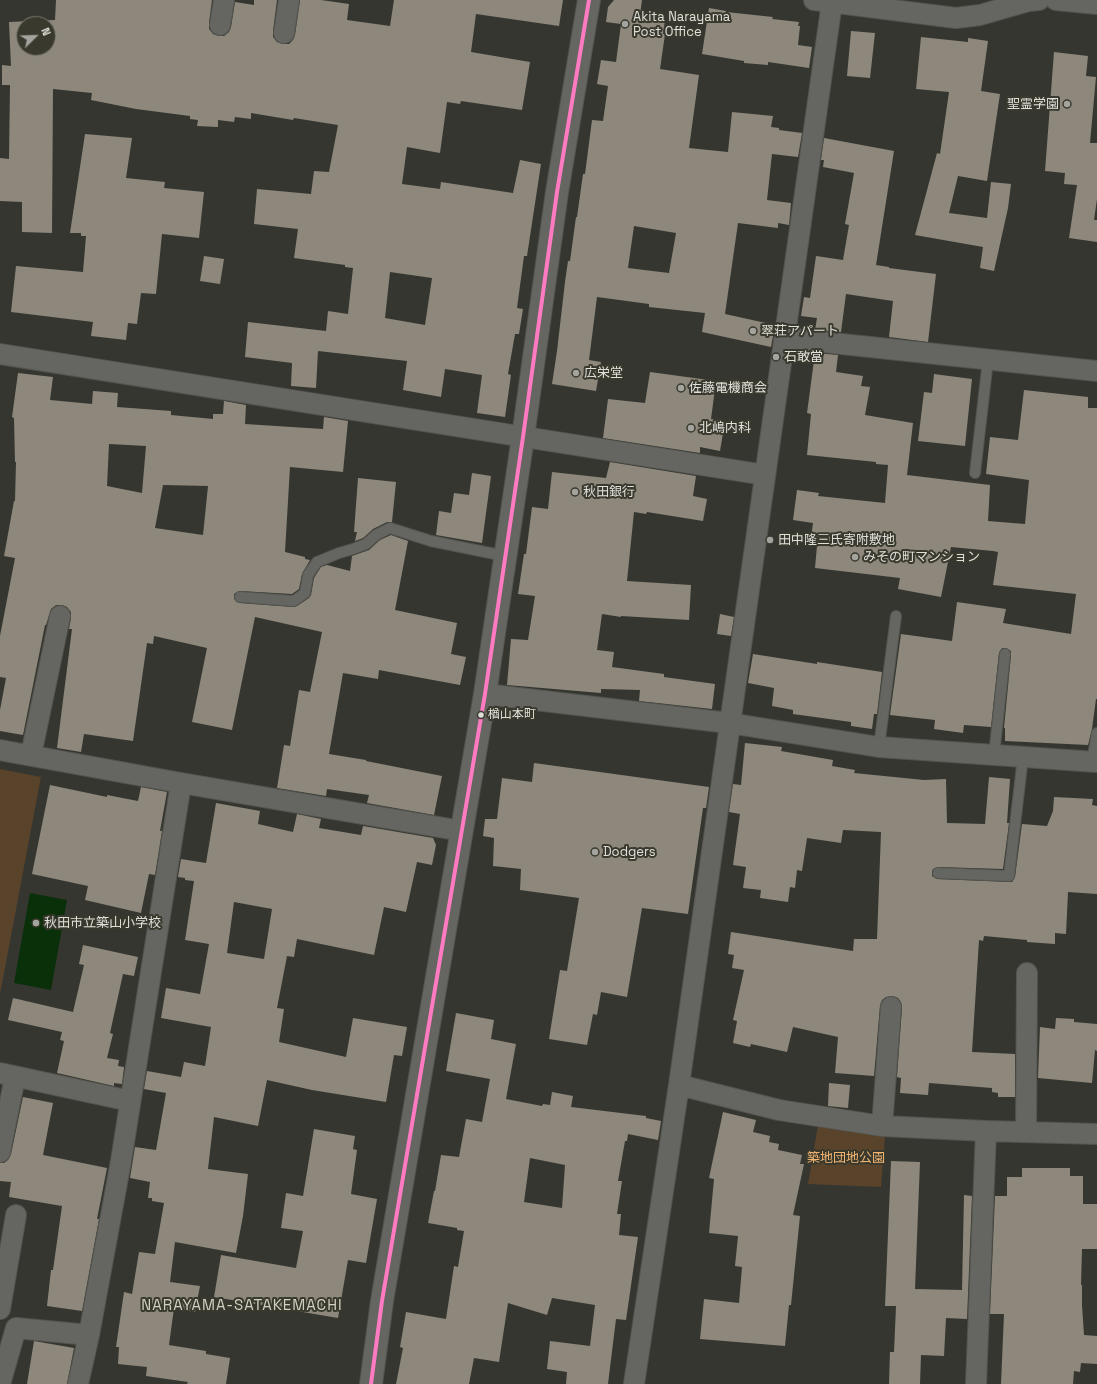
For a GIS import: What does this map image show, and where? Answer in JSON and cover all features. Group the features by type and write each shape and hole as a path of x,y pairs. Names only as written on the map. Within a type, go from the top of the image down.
{"street":[{"path":"220,25 224,0"},
{"path":"284,33 289,0"},
{"path":"370,1384 485,694 523,438 557,192 589,0"},
{"path":"634,1384 679,1085 729,723 785,338 823,1 956,18 980,15 1029,1 1040,0"},
{"path":"1056,0 1097,4"},
{"path":"785,338 1097,371"},
{"path":"0,354 523,438 765,475"},
{"path":"31,755 60,616"},
{"path":"485,694 729,723 879,747 1095,761"},
{"path":"0,750 181,783 462,831"},
{"path":"78,1384 89,1335 121,1161 181,783"},
{"path":"1026,1132 1027,973"},
{"path":"882,1126 891,1007"},
{"path":"0,1152 7,1075 130,1101"},
{"path":"679,1085 779,1110 882,1126 1097,1134"},
{"path":"976,1384 986,1131"},
{"path":"0,1308 16,1215"},
{"path":"0,1384 8,1328 89,1335"}],"lane":[{"path":"975,473 988,360"},
{"path":"240,596 294,601 306,593 308,575 317,562 366,544 376,535 390,528 431,541 506,556"},
{"path":"879,747 896,616"},
{"path":"994,755 1005,654"},
{"path":"1095,761 1097,733"},
{"path":"938,873 1009,876 1023,756"}],"green space":[{"path":"0,769 41,777 0,994"},
{"name":"築地団地公園","path":"818,1125 885,1136 881,1187 808,1184"}],"shaded area":[{"path":"30,893 67,900 51,990 14,983"}],"building":[{"path":"56,0 212,0 209,29 213,34 224,36 229,32 231,27 235,2 254,5 254,0 277,0 273,37 277,42 289,44 295,35 300,0 321,0 349,4 347,20 390,26 394,0 563,0 559,26 476,14 471,52 530,62 522,110 461,101 460,104 447,102 440,153 407,147 402,184 440,189 441,182 513,193 520,160 541,164 527,256 524,256 517,308 523,309 519,334 515,334 508,374 511,375 505,417 477,413 482,375 445,369 441,397 403,390 407,361 318,351 316,388 291,386 292,363 245,357 248,322 326,331 328,311 348,314 353,268 345,267 345,265 294,258 298,229 254,224 257,189 311,194 314,171 329,172 338,125 251,113 251,119 235,117 234,122 218,120 218,127 197,126 198,120 190,119 190,116 136,109 91,100 92,93 53,89 52,233 22,232 22,202 0,201 0,158 9,159 10,85 2,85 2,65 11,66 9,22 16,22 16,56 56,56","holes":["390,272 432,278 425,325 385,318"]},
{"path":"614,0 642,0 640,15 665,20 663,34 665,34 660,69 699,75 689,148 728,152 732,112 773,116 771,127 779,128 779,130 802,133 798,157 772,154 767,200 791,203 789,225 778,223 778,228 738,223 725,314 775,325 771,347 702,332 705,313 649,307 649,304 597,297 589,360 601,362 596,391 552,384 568,261 570,261 583,174 585,174 592,120 603,121 608,86 597,84 601,60 616,62 621,24 606,22 608,7","holes":["634,226 676,233 669,273 628,268"]},
{"path":"709,8 726,12 773,17 772,19 799,22 798,45 812,47 809,68 768,62 768,65 744,63 744,61 702,54"},
{"path":"851,31 875,33 870,78 847,76"},
{"path":"921,37 968,42 968,38 988,41 981,91 1000,94 987,181 958,176 949,213 987,218 991,182 1011,184 1008,208 994,271 980,268 983,247 915,235 937,153 940,154 949,92 916,89"},
{"path":"1054,52 1088,56 1086,76 1096,77 1090,143 1097,143 1097,199 1094,220 1097,220 1097,242 1069,238 1077,185 1064,184 1065,173 1045,171"},
{"path":"85,134 132,138 126,178 165,182 164,188 204,192 199,238 162,234 156,294 141,293 137,324 128,323 126,340 91,336 93,322 11,312 16,266 83,272 86,236 81,236 81,233 70,233"},
{"path":"824,138 894,151 876,265 936,274 928,342 889,337 893,301 846,294 841,332 815,330 817,318 801,316 804,297 810,298 816,256 843,260 849,225 845,224 854,173 823,167 824,160 821,160"},
{"path":"204,256 224,259 220,284 200,281"},
{"path":"815,353 838,355 836,372 863,376 861,386 870,387 865,415 913,423 907,475 990,485 988,521 1025,524 1029,480 986,474 990,437 1018,440 1024,390 1088,397 1088,408 1097,408 1097,699 1088,745 1005,741 1004,728 1011,655 1011,651 1006,648 1002,648 999,653 991,727 964,725 963,733 934,729 935,720 890,715 901,634 952,641 957,602 1006,609 1003,623 1071,634 1076,594 993,585 998,552 993,551 951,547 941,597 898,589 900,578 815,568 817,546 810,545 813,523 793,520 797,490 819,493 818,496 885,503 888,465 876,464 876,462 807,455 811,414 807,413"},
{"path":"650,372 716,381 711,419 725,421 720,451 700,447 700,453 603,438 608,399 645,403"},
{"path":"18,373 53,377 50,400 92,404 93,391 118,393 117,407 171,411 171,415 213,419 213,414 223,414 224,401 246,405 245,424 323,429 324,417 348,421 343,472 290,467 285,552 305,557 305,559 310,560 302,574 299,589 292,594 240,591 234,594 234,599 240,603 297,606 311,595 314,578 321,567 327,565 350,571 352,556 369,550 380,540 391,535 408,541 395,610 457,623 451,654 466,657 460,685 379,670 378,679 343,673 329,754 442,776 434,815 367,803 369,795 327,789 326,796 277,788 284,745 290,746 299,690 310,692 322,632 255,617 232,730 192,722 207,648 154,636 153,644 147,643 133,741 84,734 81,752 57,748 72,629 69,629 71,612 67,607 56,605 51,609 45,625 23,735 0,731 0,710 6,678 0,677 0,636 15,558 4,556 15,501 16,462 14,418 12,417","holes":["109,444 146,446 142,493 107,486","163,485 208,486 203,535 155,528"]},
{"path":"934,374 972,379 965,446 918,441 924,392 932,393"},
{"path":"610,462 696,476 693,496 707,499 703,521 647,512 646,514 634,512 627,581 691,585 689,620 621,617 602,614 597,650 614,652 612,667 664,674 664,677 715,684 712,709 639,701 640,690 601,689 601,693 507,685 511,639 528,640 535,596 518,594 524,554 526,554 532,507 548,509 552,472 606,478"},
{"path":"472,473 491,476 482,543 436,535 439,511 451,513 454,493 469,495"},
{"path":"358,478 396,482 392,522 387,522 373,529 363,538 355,541 357,532 354,532"},
{"path":"720,614 734,617 731,636 717,634"},
{"path":"753,654 882,672 877,714 874,714 872,729 851,726 851,722 793,714 793,710 772,706 774,688 748,683"},
{"path":"745,743 782,747 781,751 833,760 832,766 855,770 854,773 924,780 946,779 947,823 985,824 989,777 1010,779 1007,823 1009,823 1003,869 938,867 933,869 932,872 932,876 937,879 1012,882 1015,877 1022,824 1047,826 1053,811 1054,797 1093,799 1092,805 1097,806 1097,894 1068,892 1066,934 1055,933 1055,944 984,936 983,941 979,940 972,1052 1015,1054 1015,1097 998,1097 998,1093 992,1092 992,1088 929,1083 928,1095 900,1093 901,1078 897,1077 902,1007 898,998 892,996 886,997 882,1000 880,1006 874,1076 835,1073 838,1037 793,1027 787,1052 751,1044 750,1047 733,1043 737,1021 733,1020 744,970 732,968 734,955 728,954 731,932 853,951 854,939 877,939 881,832 843,830 841,843 807,838 802,871 797,870 795,888 790,887 788,902 760,898 761,890 743,888 746,867 733,865 740,814 729,812 733,784 741,785"},
{"name":"Dodgers","path":"534,763 709,787 706,808 703,808 688,914 642,908 627,997 601,992 597,1015 593,1014 587,1045 549,1039 560,970 567,971 579,898 520,890 521,869 493,866 494,838 483,836 485,819 497,819 502,778 532,782"},
{"path":"50,785 107,797 107,795 138,801 141,787 167,792 160,831 162,831 155,875 149,874 141,913 85,900 88,886 32,874"},
{"path":"216,803 260,811 258,824 293,832 297,814 321,819 319,828 361,835 363,826 433,838 436,845 432,865 417,862 406,912 384,907 374,955 297,939 294,957 287,956 277,1008 284,1009 279,1042 346,1057 353,1018 407,1027 402,1056 394,1055 386,1102 312,1090 267,1080 258,1126 214,1117 208,1169 248,1174 243,1216 236,1253 175,1242 170,1282 200,1286 195,1312 174,1308 169,1345 206,1351 206,1354 230,1358 226,1384 187,1384 188,1382 146,1376 147,1367 118,1364 119,1347 116,1347 124,1292 132,1294 139,1252 155,1254 164,1203 152,1201 152,1198 148,1198 150,1182 130,1178 135,1147 156,1150 166,1093 144,1089 147,1071 181,1077 184,1062 205,1066 211,1027 161,1018 166,988 200,994 209,944 185,940 194,881 185,880 185,878 178,877 181,859 206,863","holes":["234,902 272,909 264,959 227,953"]},
{"path":"83,945 138,957 134,976 123,974 110,1033 113,1034 107,1058 119,1060 118,1066 124,1067 122,1084 114,1083 114,1086 57,1073 64,1041 60,1040 62,1032 8,1020 13,998 73,1012 84,965 79,964"},
{"path":"456,1013 494,1020 491,1039 516,1044 506,1099 542,1106 543,1104 550,1105 552,1092 573,1096 571,1107 646,1116 646,1118 661,1121 658,1140 628,1134 627,1141 625,1141 618,1181 622,1181 617,1214 621,1214 619,1235 638,1237 626,1320 616,1319 608,1384 566,1384 567,1372 547,1369 550,1341 590,1346 595,1305 552,1298 547,1315 508,1303 499,1362 474,1358 469,1384 396,1384 403,1348 400,1347 406,1312 446,1319 454,1266 458,1267 464,1231 457,1230 457,1228 428,1223 441,1155 459,1157 466,1119 482,1122 490,1079 446,1071","holes":["530,1158 565,1165 562,1208 524,1202"]},
{"path":"1056,1018 1074,1019 1074,1022 1097,1024 1097,1051 1095,1050 1092,1083 1038,1078 1040,1027 1055,1029"},
{"path":"829,1083 850,1085 848,1108 828,1106"},
{"path":"23,1097 53,1103 43,1155 107,1168 82,1311 47,1306 51,1270 53,1270 62,1206 9,1197 11,1182 0,1181 0,1163 4,1163 8,1160 11,1154"},
{"path":"723,1112 756,1120 753,1132 770,1136 769,1142 779,1144 778,1150 802,1155 800,1164 804,1164 793,1215 800,1216 791,1305 789,1305 785,1346 700,1339 704,1299 739,1303 742,1267 735,1266 738,1236 709,1233 714,1179 709,1178"},
{"path":"314,1129 355,1136 353,1149 357,1150 351,1194 377,1199 366,1263 348,1260 338,1318 214,1297 221,1255 296,1268 303,1231 281,1228 286,1193 303,1196"},
{"path":"891,1161 920,1162 915,1289 962,1290 964,1195 972,1196 967,1319 946,1318 944,1356 921,1355 920,1384 889,1384 890,1352 894,1352 896,1306 885,1306"},
{"path":"1022,1168 1070,1168 1070,1176 1083,1176 1083,1204 1097,1204 1097,1249 1082,1249 1081,1285 1084,1335 1097,1336 1097,1364 1081,1363 1080,1372 1074,1371 1073,1384 1001,1384 1004,1314 990,1314 995,1196 1007,1196 1007,1177 1022,1177"},
{"path":"34,1341 74,1348 67,1384 27,1384"}],"transit line":[{"path":"371,1384 382,1301 485,694 557,192 589,0"}],"place":[{"name":"Akita Narayama Post Office","path":"625,24"},
{"name":"聖霊学園","path":"1067,104"},
{"name":"翠荘アパート","path":"753,331"},
{"name":"石敢當","path":"776,357"},
{"name":"広栄堂","path":"576,373"},
{"name":"佐藤電機商会","path":"681,388"},
{"name":"北嶋内科","path":"691,428"},
{"name":"秋田銀行","path":"575,492"},
{"name":"田中隆三氏寄附敷地","path":"770,540"},
{"name":"みその町マンション","path":"855,557"},
{"name":"楢山本町","path":"481,715"},
{"name":"Dodgers","path":"595,852"},
{"name":"秋田市立築山小学校","path":"36,923"}],"district":[{"name":"NARAYAMA-SATAKEMACHI","path":"242,1306"}]}
